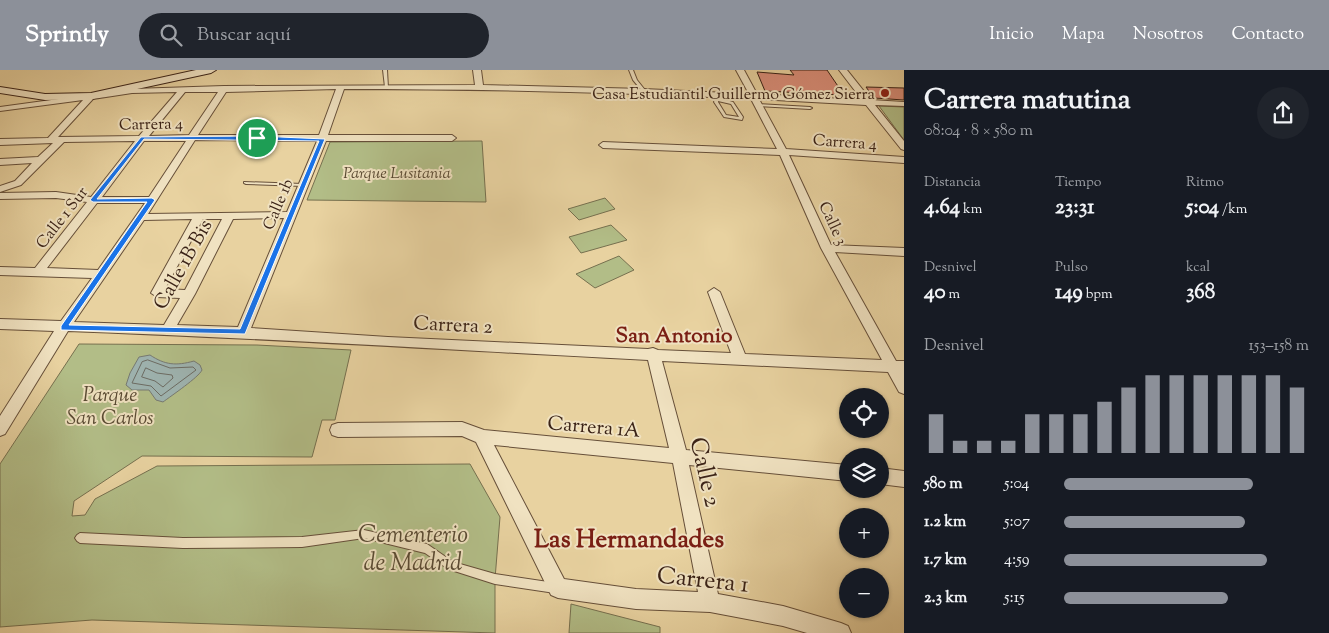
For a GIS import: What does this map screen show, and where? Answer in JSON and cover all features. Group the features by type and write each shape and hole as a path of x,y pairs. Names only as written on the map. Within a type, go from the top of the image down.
{"street":[{"path":"0,90 46,97 91,96 211,70"},
{"path":"477,70 479,87"},
{"name":"Calle 3","path":"740,70 783,152 826,248 898,367 904,388"},
{"path":"843,70 904,147"},
{"path":"0,109 132,91 341,87 479,87 644,91 716,97 753,96 904,104"},
{"name":"Calle 1b","path":"242,332 322,139 341,87"},
{"path":"0,429 63,328 141,218 224,88"},
{"name":"Calle 1 Sur","path":"38,272 142,138 184,89"},
{"path":"51,140 91,96"},
{"name":"Carrera 4","path":"0,142 192,137 452,138"},
{"path":"0,189 18,183 62,140"},
{"name":"Carrera 4","path":"603,145 783,152 904,160"},
{"path":"0,162 40,160"},
{"path":"0,196 56,195 93,200 152,200"},
{"path":"141,218 290,215"},
{"name":"Calle 1B Bis","path":"168,329 189,294 229,216"},
{"path":"189,294 157,293 199,217"},
{"path":"826,248 904,252"},
{"path":"0,271 101,274"},
{"path":"714,292 740,359"},
{"name":"Carrera 2","path":"0,324 63,328 242,332 398,342 654,353 898,367"},
{"name":"Calle 2","path":"654,353 710,602"},
{"name":"Carrera 1A","path":"338,430 462,429 482,437 839,472"},
{"path":"482,437 558,588"},
{"path":"889,477 904,478"},
{"name":"Carrera 1","path":"558,588 636,599 710,602 782,616 841,633"}],"lane":[{"path":"385,70 387,87"},
{"path":"631,70 634,79 644,91"},
{"path":"716,97 732,103 741,117 740,119 725,116 716,102 716,97"},
{"path":"758,105 810,108"},
{"path":"246,183 303,185"},
{"path":"80,538 182,543 302,542 364,534 427,549 451,566 496,578 558,588"}],"green space":[{"path":"879,106 904,107 904,140"},
{"name":"Parque Lusitania","path":"482,141 486,202 307,200 330,142"},
{"path":"605,198 615,209 579,220 568,209"},
{"path":"611,225 627,240 581,253 569,237"},
{"path":"619,256 634,270 595,288 576,274"},
{"name":"Cementerio de Madrid","path":"79,344 257,345 351,350 335,420 322,420 312,457 142,456 74,501 72,516 85,515 95,499 157,466 470,464 500,517 495,579 495,633 92,620 0,627 0,464"},
{"path":"571,604 660,627 660,633 569,633"}],"water":[{"path":"150,355 171,364 194,361 200,365 202,370 190,382 163,402 156,400 149,390 132,390 126,385 139,357"}],"building":[{"path":"790,70 827,70 844,95 765,91 757,72 794,75"},
{"name":"Casa Estudiantil Guillermo Gómez Sierra","path":"866,87 904,88 904,100 874,98"}],"place":[{"name":"Casa Estudiantil Guillermo Gómez Sierra","path":"885,93"}],"district":[{"name":"San Antonio","path":"674,335"},
{"name":"Las Hermandades","path":"629,538"}],"route":[{"path":"142,138 257,138 322,139 242,332 63,328 152,200 93,200 142,138"}],"park label":[{"name":"Parque San Carlos","path":"110,406"}]}
